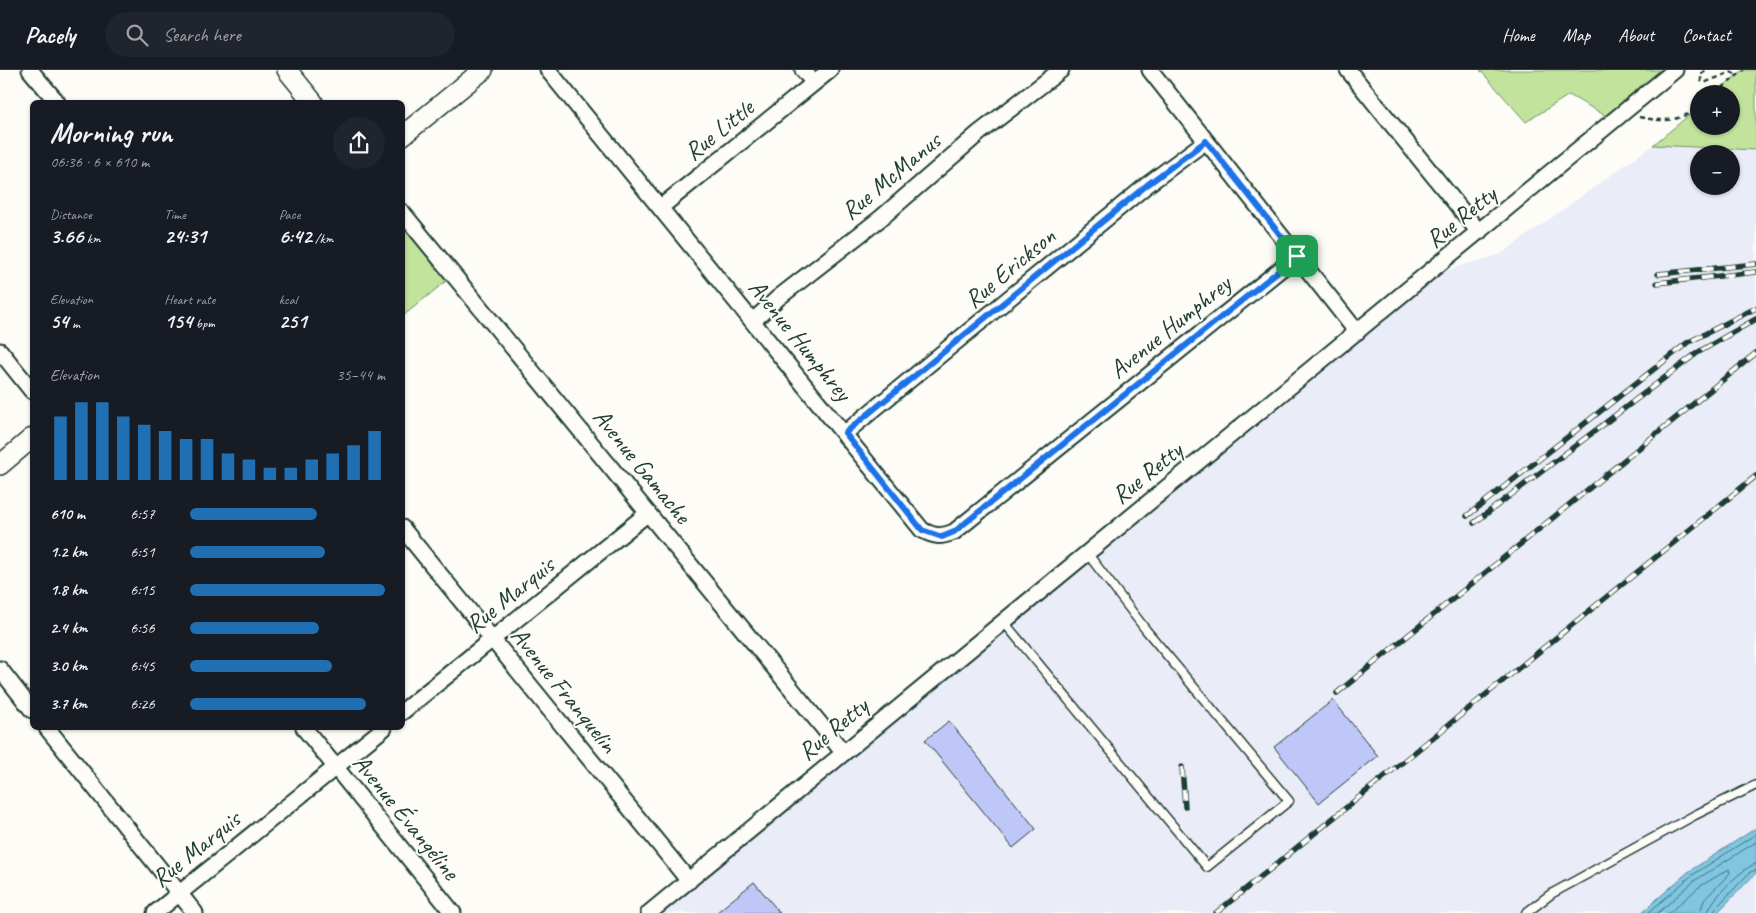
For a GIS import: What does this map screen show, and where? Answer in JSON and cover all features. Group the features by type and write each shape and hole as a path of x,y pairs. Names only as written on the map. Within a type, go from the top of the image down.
{"street":[{"path":"30,70 55,100"},
{"path":"286,70 311,100"},
{"path":"405,134 483,70"},
{"name":"Avenue Humphrey","path":"548,70 922,530 942,537 954,532 1297,256"},
{"path":"803,70 814,83"},
{"name":"Rue Little","path":"661,207 830,70"},
{"name":"Rue McManus","path":"754,321 778,298 881,218 979,133 1061,70"},
{"path":"1150,70 1357,332"},
{"path":"1348,70 1479,232"},
{"name":"Rue Retty","path":"649,913 1675,70"},
{"name":"Rue Erickson","path":"845,433 1147,185 1206,141"},
{"name":"Avenue Gamache","path":"405,216 843,752"},
{"path":"0,351 30,388"},
{"path":"0,464 30,440"},
{"name":"Rue Marquis","path":"405,710 648,513"},
{"name":"Avenue Franquelin","path":"405,532 689,881"},
{"path":"0,669 30,707"},
{"path":"49,730 196,913"},
{"name":"Avenue Évangéline","path":"306,730 453,913"},
{"name":"Rue Marquis","path":"155,913 381,730"}],"lane":[{"path":"1003,621 1207,867 1289,802 1146,630 1087,553"},
{"path":"1526,913 1568,885 1695,814 1756,785"}],"path":[{"path":"1705,70 1701,74 1700,81 1704,83 1731,72 1738,75"},
{"path":"1726,85 1744,70"},
{"path":"1624,113 1665,121 1681,118 1690,112"}],"shaded area":[{"path":"1653,145 1690,147 1690,195 1740,195 1740,149 1756,150 1756,913 649,913 1424,277 1501,254"}],"green space":[{"path":"1480,70 1675,70 1615,121 1569,95 1526,122"},
{"path":"1743,70 1756,70 1756,150 1740,149 1740,145 1690,145 1690,147 1653,145 1690,114 1690,135 1740,135 1740,85 1725,85"},
{"path":"405,221 451,277 405,314"}],"water":[{"path":"1756,828 1756,873 1717,913 1641,913 1688,872"}],"building":[{"path":"1333,700 1378,756 1319,803 1274,747"},
{"path":"949,721 1036,829 1013,848 925,740"},
{"path":"754,882 780,913 716,913"}],"railway":[{"path":"1658,274 1756,264"},
{"path":"1657,283 1756,272"},
{"path":"1467,516 1687,343 1756,308"},
{"path":"1474,523 1697,353 1756,319"},
{"path":"1337,693 1756,353"},
{"path":"1216,913 1756,476"},
{"path":"1182,767 1185,807"}],"route":[{"path":"1206,141 1297,256 954,532 942,537 922,530 845,433 1147,185 1206,141"}]}
